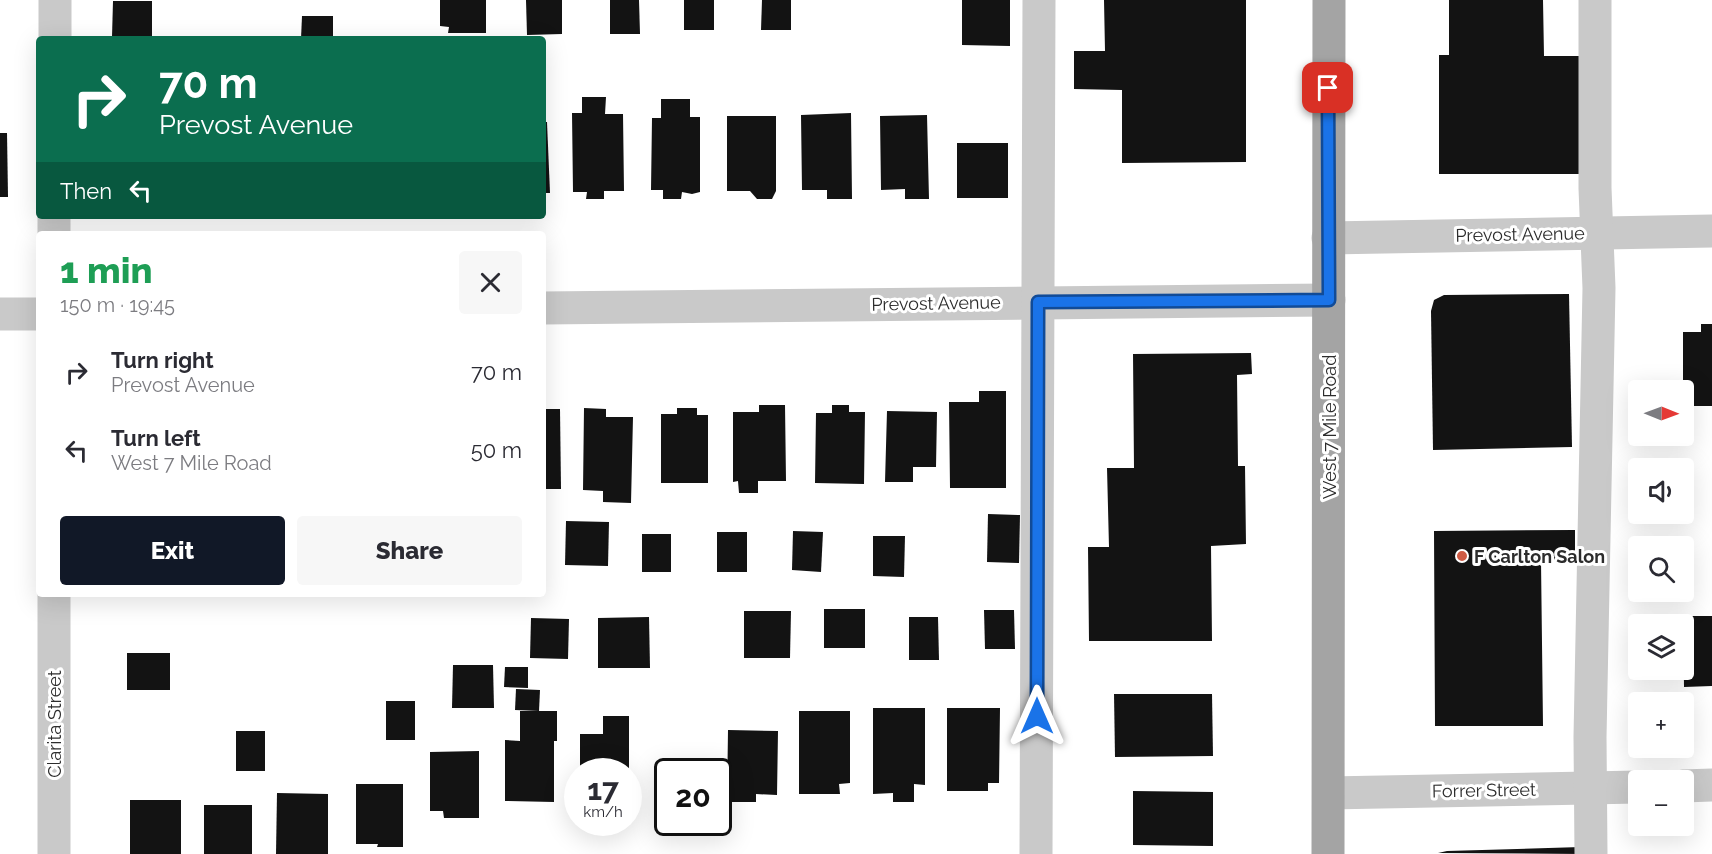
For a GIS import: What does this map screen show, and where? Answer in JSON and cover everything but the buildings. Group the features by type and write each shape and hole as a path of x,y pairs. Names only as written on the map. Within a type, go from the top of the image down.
{"main road":[{"name":"West 7 Mile Road","path":"1328,854 1329,0"}],"street":[{"path":"55,0 55,36"},
{"path":"1036,854 1039,0"},
{"path":"1591,854 1590,737 1599,288 1596,233 1595,0"},
{"name":"Prevost Avenue","path":"1328,238 1712,231"},
{"name":"Prevost Avenue","path":"546,308 1329,300"},
{"path":"0,314 36,314"},
{"name":"Clarita Street","path":"54,597 54,854"},
{"path":"1694,786 1712,785"},
{"name":"Forrer Street","path":"1329,793 1628,787"}],"place":[{"name":"F Carlton Salon","path":"1462,556"}],"route":[{"path":"1037,716 1038,302 1329,300 1328,88"}]}
